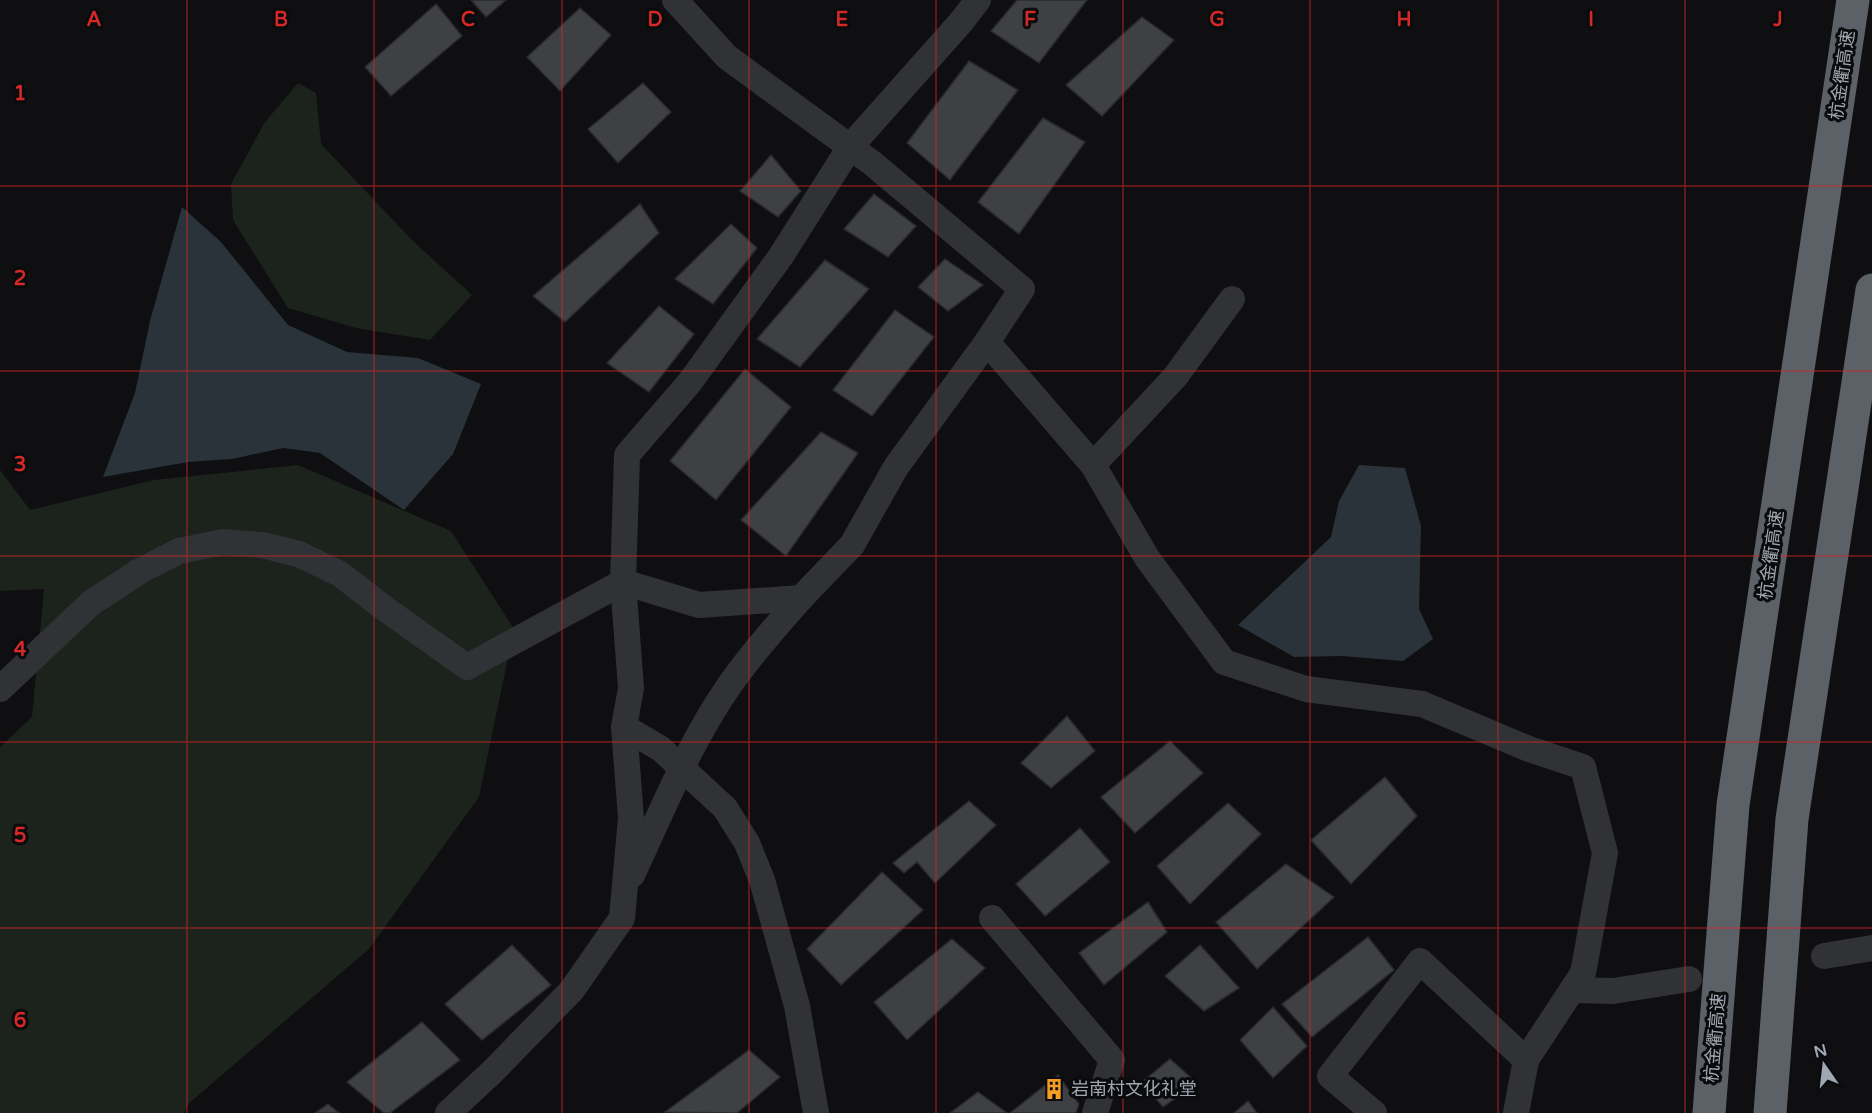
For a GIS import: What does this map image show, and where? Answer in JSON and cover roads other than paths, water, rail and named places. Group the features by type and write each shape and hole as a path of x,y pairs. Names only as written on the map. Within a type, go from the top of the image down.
{"highway":[{"name":"杭金衢高速","path":"1709,1113 1733,805 1853,0"},
{"path":"1770,1113 1792,819 1872,290"},
{"path":"1692,1113 1733,805"}],"street":[{"path":"624,891 682,768 730,685 767,636 852,545 896,467 987,342 1022,289 872,163 727,57 675,0"},
{"path":"448,1113 492,1072 572,990 622,918 631,818 624,727 631,688 623,582 627,455 690,382 781,256 850,147 978,0"},
{"path":"1093,465 1175,377 1232,298"},
{"path":"987,342 1093,465 1147,558 1224,662 1306,689 1422,704 1529,749 1583,767 1605,852 1583,973 1526,1060 1516,1113"},
{"path":"0,689 91,603 140,571 179,551 223,542 262,545 299,554 340,574 466,667 623,582 699,604 801,597"},
{"path":"624,727 661,749 725,808 747,843 762,880 796,1006 816,1113"},
{"path":"992,918 1112,1060 1095,1113"},
{"path":"1824,956 1872,948"},
{"path":"1374,1113 1330,1076 1420,960 1526,1060"},
{"path":"1572,990 1613,992 1689,979"}],"place":[{"name":"岩南村文化礼堂","path":"1054,1089"}]}
